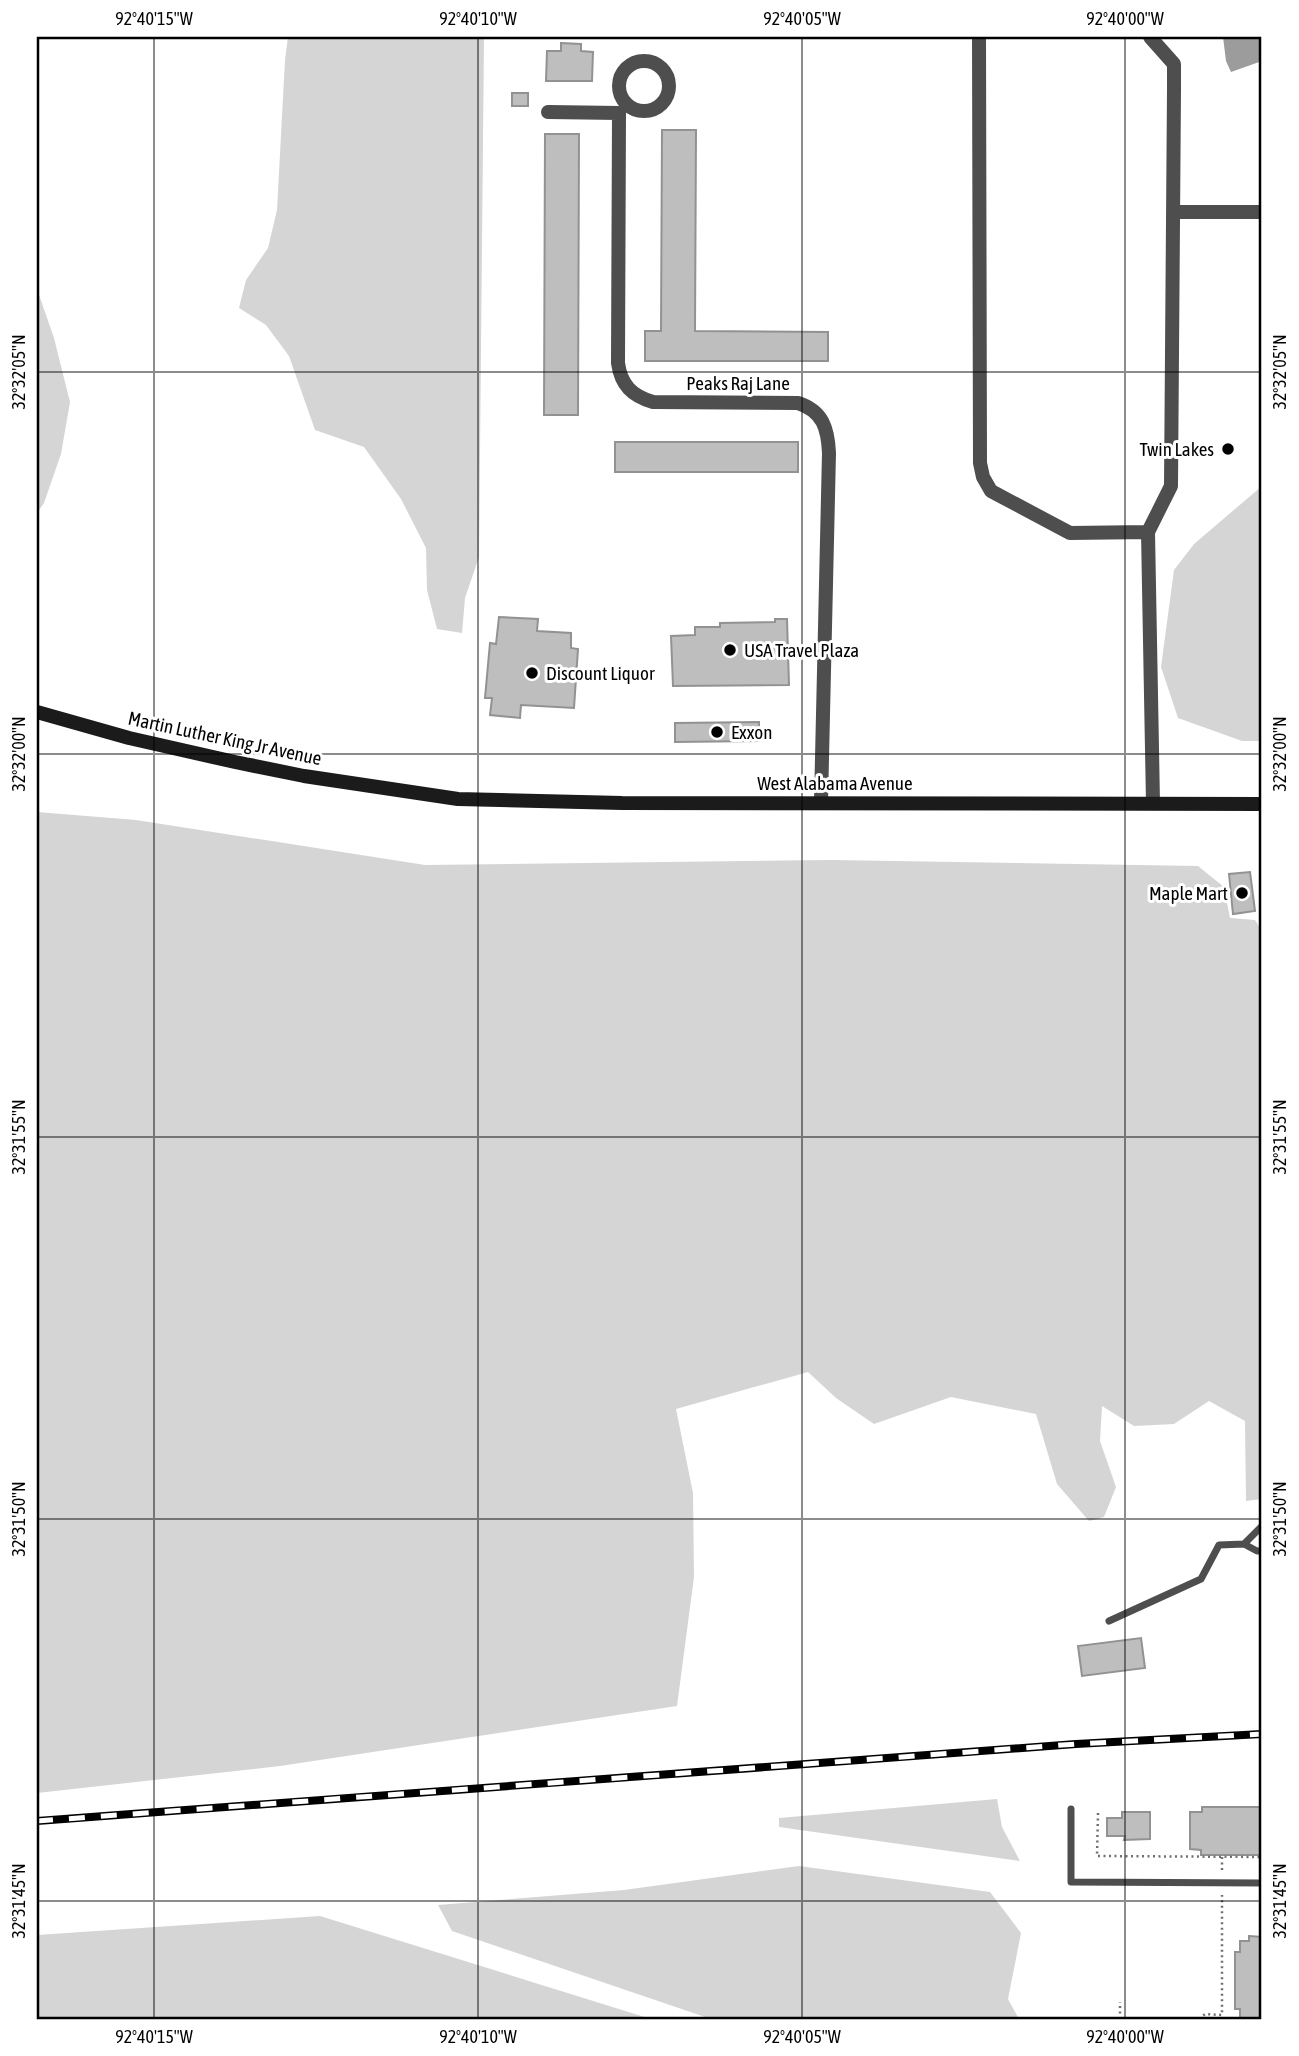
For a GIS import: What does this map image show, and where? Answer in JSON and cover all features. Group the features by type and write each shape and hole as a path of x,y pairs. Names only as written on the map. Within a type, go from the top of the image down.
{"main road":[{"name":"Martin Luther King Jr Avenue","path":"37,712 129,738 235,762 304,776 407,791"},
{"name":"West Alabama Avenue","path":"407,791 458,799 622,803 1262,804"}],"street":[{"path":"979,37 980,463 983,477 991,491 1070,533 1148,532"},
{"path":"1150,37 1174,64 1171,486 1148,532 1153,803"},
{"name":"Peaks Raj Lane","path":"548,113 623,109 618,363 623,383 636,395 653,402 792,401 815,411 826,427 829,453 821,802"},
{"path":"1173,212 1262,212"}],"lane":[{"path":"1244,1544 1262,1526"},
{"path":"1109,1620 1201,1579 1219,1545 1244,1544 1262,1551"},
{"path":"1071,1809 1071,1882 1262,1883"}],"path":[{"path":"1098,1813 1097,1856 1262,1857"},
{"path":"1199,2019 1205,2014 1222,2015 1222,1857"},
{"path":"1120,2002 1120,2019"}],"shaded area":[{"path":"288,37 484,37 479,557 465,598 462,633 437,629 427,590 426,548 401,499 364,447 315,430 289,356 266,325 239,308 246,280 268,248 277,210"},
{"path":"1223,37 1262,37 1262,61 1231,72 1226,61"},
{"path":"37,289 54,338 70,402 61,454 44,503 37,513"},
{"path":"1262,486 1262,741 1242,741 1178,718 1161,667 1174,570 1194,544"},
{"path":"37,812 136,820 425,865 832,860 1198,866 1224,887 1230,918 1255,920 1262,931 1262,1499 1246,1501 1245,1421 1209,1401 1174,1424 1134,1426 1102,1406 1100,1441 1116,1487 1104,1517 1089,1521 1057,1484 1036,1414 951,1397 874,1424 836,1398 808,1372 676,1409 693,1493 694,1577 677,1706 280,1766 37,1793"},
{"path":"997,1799 1002,1827 1020,1861 779,1827 779,1818"},
{"path":"799,1866 990,1892 1021,1933 1008,1999 1019,2019 711,2019 452,1931 438,1905 624,1890"},
{"path":"320,1916 651,2019 37,2019 37,1935"}],"building":[{"path":"561,43 581,44 581,51 593,52 592,81 546,81 547,51 561,51"},
{"path":"512,93 528,93 528,106 512,106"},
{"path":"662,130 696,130 695,331 828,332 828,361 645,361 645,331 661,331"},
{"path":"545,134 579,134 578,415 544,415"},
{"path":"615,442 798,442 798,472 615,472"},
{"name":"Discount Liquor","path":"499,617 538,619 537,631 571,633 571,648 578,649 574,708 521,705 520,718 490,715 492,698 485,698 490,643 496,644"},
{"name":"USA Travel Plaza","path":"775,619 787,619 789,685 673,686 671,636 695,635 695,627 720,627 720,623 775,622"},
{"path":"759,722 759,741 675,742 675,723"},
{"name":"Maple Mart","path":"1250,872 1255,911 1233,914 1229,874"},
{"path":"1141,1638 1145,1668 1082,1676 1078,1646"},
{"path":"1202,1807 1260,1807 1260,1855 1201,1855 1201,1850 1190,1849 1190,1812 1202,1812"},
{"path":"1122,1812 1150,1812 1150,1839 1124,1840 1125,1836 1107,1836 1107,1818 1122,1818"},
{"path":"1249,1936 1262,1937 1262,2019 1240,2019 1240,2009 1235,2009 1235,1952 1240,1952 1240,1941 1249,1941"}],"railway":[{"path":"37,1821 1076,1744 1262,1734"}],"place":[{"name":"Twin Lakes","path":"1228,449"},
{"name":"USA Travel Plaza","path":"730,650"},
{"name":"Discount Liquor","path":"532,673"},
{"name":"Exxon","path":"717,732"},
{"name":"Maple Mart","path":"1242,893"}]}
